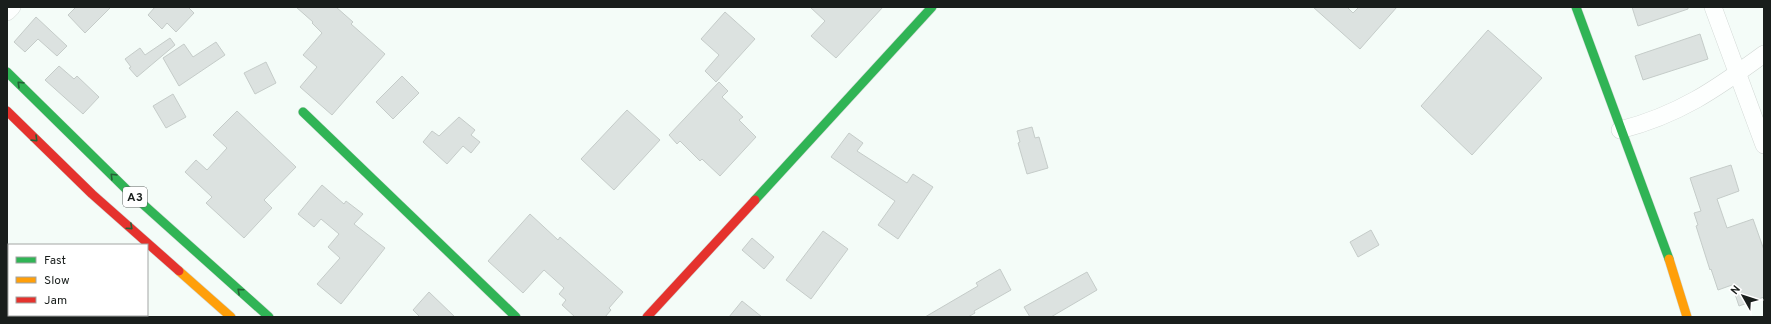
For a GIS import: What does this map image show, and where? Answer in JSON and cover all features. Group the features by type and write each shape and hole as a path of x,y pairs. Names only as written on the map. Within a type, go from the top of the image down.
{"main road":[{"path":"647,317 932,7"},
{"path":"1576,7 1669,260 1687,317"},
{"name":"A3","path":"7,72 126,189 270,317"},
{"name":"A3","path":"7,111 92,194 231,317"},
{"path":"303,112 516,317"}],"street":[{"path":"7,12 12,7"},
{"path":"1713,7 1764,145"},
{"path":"1620,130 1648,123 1680,109 1712,91 1764,54"}],"building":[{"path":"76,7 111,7 85,33 68,15"},
{"path":"155,7 188,7 194,13 176,32 167,23 162,29 148,15"},
{"path":"296,7 336,7 353,22 351,24 385,54 332,115 300,87 317,67 303,55 322,33 312,23 313,22"},
{"path":"810,7 883,7 836,58 811,36 825,21"},
{"path":"1313,7 1347,7 1353,13 1359,7 1397,7 1360,49"},
{"path":"1632,7 1688,7 1688,9 1638,26"},
{"path":"725,12 755,39 716,82 705,71 719,55 701,39"},
{"path":"36,17 67,46 57,56 38,39 25,52 14,42"},
{"path":"1488,30 1542,78 1472,155 1421,106"},
{"path":"1700,34 1708,59 1643,80 1635,56"},
{"path":"170,38 175,45 137,77 129,68 131,67 125,59 140,48 145,55"},
{"path":"216,42 225,55 179,86 163,58 184,44 193,57"},
{"path":"266,62 276,83 255,94 244,73"},
{"path":"59,66 74,79 77,76 99,97 83,114 45,80"},
{"path":"402,76 419,93 393,119 376,102"},
{"path":"719,82 728,91 722,97 743,117 739,120 756,137 720,176 702,159 700,161 680,141 677,144 669,135"},
{"path":"173,94 186,117 166,128 153,106"},
{"path":"627,110 660,140 614,190 581,159"},
{"path":"237,111 296,167 264,200 272,208 244,238 206,203 212,197 185,172 196,160 207,170 227,148 213,135"},
{"path":"459,117 475,130 471,135 480,142 471,153 463,146 447,164 423,142 432,131 439,136"},
{"path":"1032,127 1035,138 1039,137 1048,168 1027,174 1018,143 1020,142 1017,131"},
{"path":"849,133 863,143 857,151 907,183 913,174 933,187 898,239 878,225 895,201 831,157"},
{"path":"1731,165 1739,191 1717,199 1727,228 1753,219 1764,250 1764,297 1739,306 1732,285 1718,290 1711,269 1710,270 1696,226 1698,225 1694,213 1701,211 1690,178"},
{"path":"322,185 344,204 346,201 363,214 354,224 385,248 341,304 317,284 340,258 328,247 339,234 321,219 314,227 298,214"},
{"path":"530,214 558,240 560,237 623,292 609,308 611,310 605,317 575,317 562,305 566,300 559,294 564,288 544,270 523,293 488,261"},
{"path":"1371,230 1379,245 1358,257 1350,242"},
{"path":"823,231 848,249 811,299 786,280"},
{"path":"752,238 774,257 764,269 742,250"},
{"path":"1000,269 1011,290 974,311 975,313 968,317 925,317 978,286 976,283"},
{"path":"1087,272 1097,290 1051,317 1030,317 1024,307"},
{"path":"429,292 455,317 420,317 413,310"},
{"path":"742,301 762,317 729,317"}],"traffic: fast":[{"path":"755,200 932,7"},
{"path":"1576,7 1669,259"},
{"path":"7,72 126,189 269,317"},
{"path":"303,112 516,317"}],"traffic: slow":[{"path":"1669,259 1687,317"},
{"path":"179,271 231,317"}],"traffic: jam":[{"path":"7,111 92,194 179,271"},
{"path":"647,317 755,200"}]}
